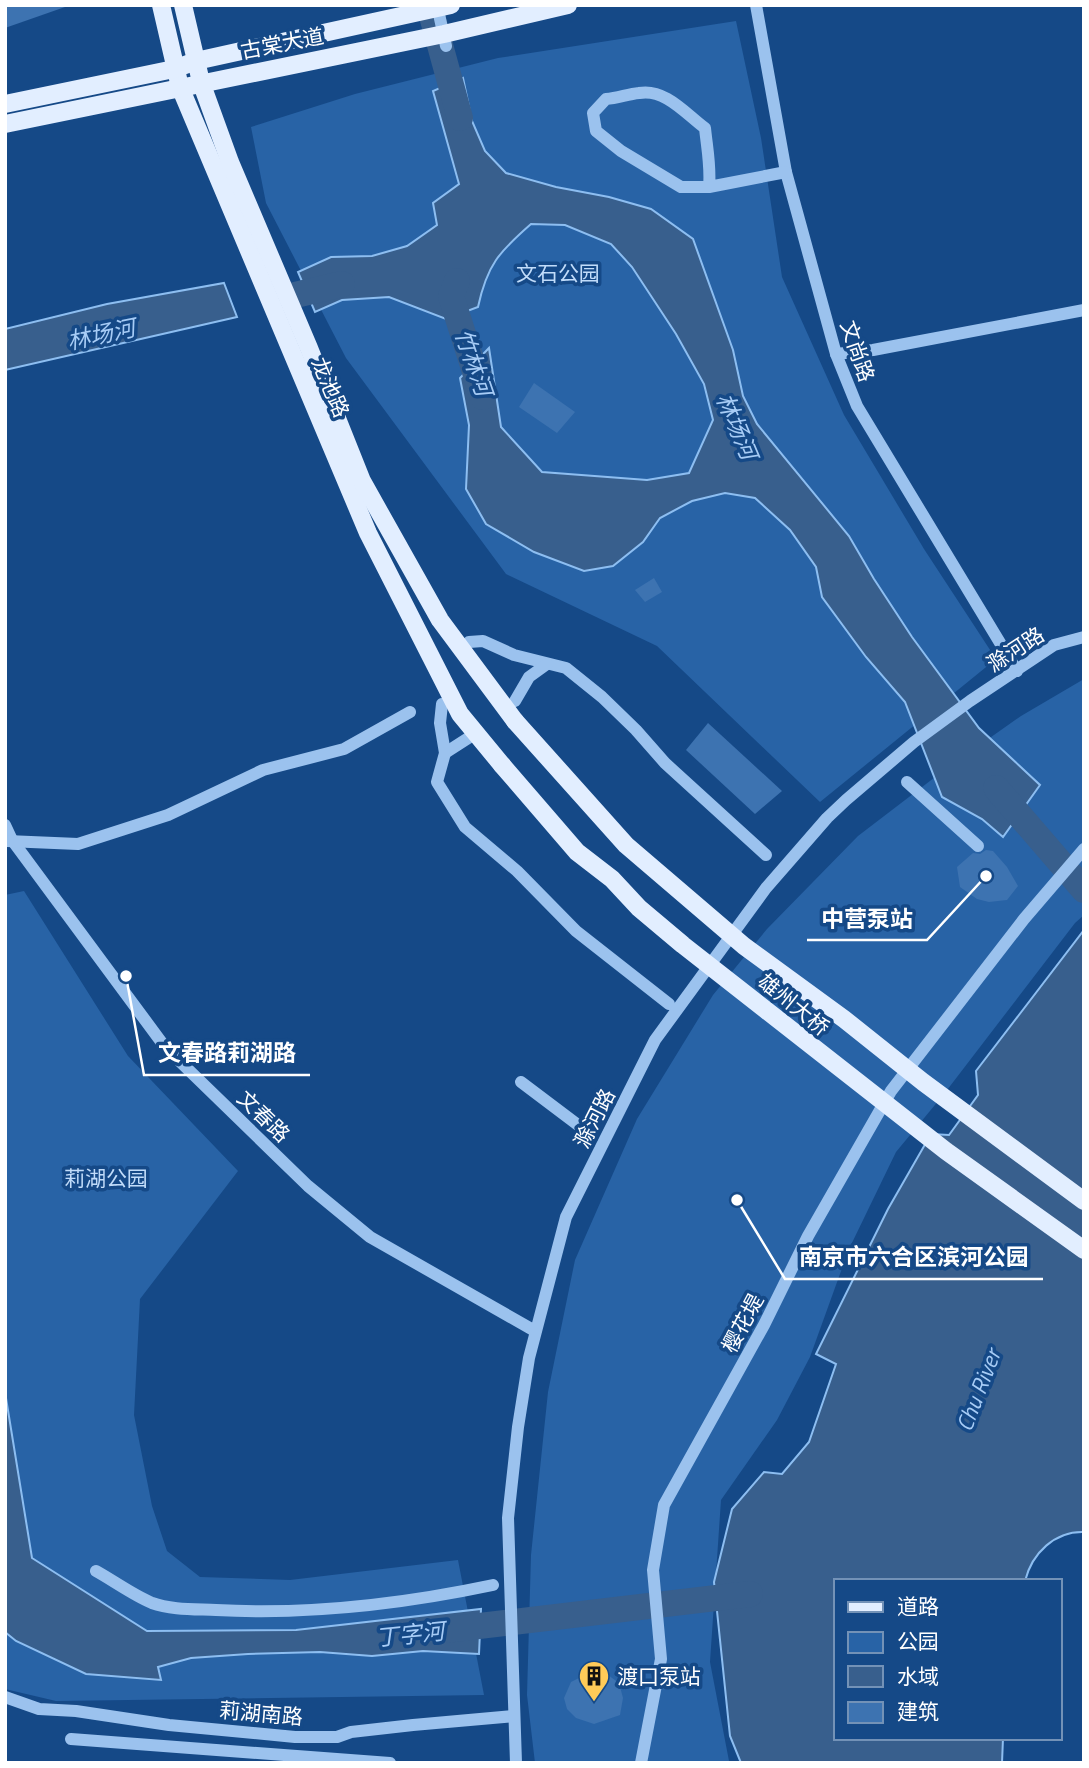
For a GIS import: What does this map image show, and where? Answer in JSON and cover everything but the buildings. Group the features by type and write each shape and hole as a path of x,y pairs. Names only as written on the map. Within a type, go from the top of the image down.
{"main road":[{"name":"龙池路","path":"161,5 180,87 368,533 460,713 502,765"},
{"name":"龙池路","path":"183,5 201,82 230,162 362,481 440,620 515,721"},
{"name":"古棠大道","path":"5,124 201,82 445,40 568,5"},
{"name":"古棠大道","path":"5,104 174,69 196,61 442,6"},
{"name":"雄州大桥","path":"515,721 626,845 744,946 1084,1201"},
{"name":"雄州大桥","path":"502,765 577,852 612,879 639,908 683,945 946,1151 1084,1250"}],"street":[{"name":"文尚路","path":"756,5 786,172 836,354 857,406 1017,671"},
{"path":"442,6 445,40"},
{"path":"709,187 711,164 705,128 662,95 650,92 606,99 593,113 596,131 621,151 681,187 709,187 786,172"},
{"path":"836,354 873,350 1084,310"},
{"name":"滁河路","path":"514,1716 508,1518 518,1427 535,1331 566,1217 655,1040 766,888 846,800 914,742 970,701 1054,645 1084,637"},
{"path":"469,642 483,642 513,655 566,668 601,697 636,730 665,763 766,855"},
{"path":"515,701 529,677 547,664"},
{"path":"442,704 440,723 445,753 437,782 465,827 517,871 576,931 669,1004"},
{"path":"8,841 78,844 155,819 263,770 344,749 410,712"},
{"path":"445,753 474,735"},
{"path":"907,782 978,846"},
{"name":"文春路","path":"5,825 8,841 165,1046 309,1186 370,1237 535,1331"},
{"name":"樱花堤","path":"641,1763 661,1659 653,1570 664,1505 764,1325 808,1236 891,1091 1024,919 1084,849"},
{"path":"521,1082 578,1125"},
{"path":"96,1571 153,1603 191,1609 259,1612 358,1606 440,1596 493,1586"},
{"name":"莉湖南路","path":"5,1697 39,1709 295,1737 337,1737 351,1732 514,1716"},
{"path":"514,1716 516,1763"},
{"path":"71,1739 390,1763"}],"green space":[{"name":"文石公园","path":"736,21 761,138 782,277 844,415 924,549 996,659 820,802 657,646 506,574 346,358 266,203 251,127 355,94 498,58"},
{"path":"1084,679 1084,915 896,1152 849,1249 810,1357 777,1420 721,1500 710,1662 728,1763 535,1763 527,1695 531,1555 548,1392 575,1260 637,1119 713,995 767,929 858,836 1021,716"},
{"name":"莉湖公园","path":"24,891 128,1056 238,1171 140,1299 134,1415 152,1506 167,1551 200,1577 290,1580 458,1560 484,1695 56,1701 5,1689 5,895"}],"water":[{"path":"463,78 472,121 485,151 506,173 651,209 693,239 733,350 743,396 757,424 849,536 912,637 979,728 1040,785 1003,837 982,819 942,797 905,702 866,657 822,597 816,567 790,530 755,498 725,493 692,501 660,518 643,542 613,566 584,571 534,552 486,524 466,489 469,425 460,378 489,348 501,427 542,472 647,480 689,473 713,420 704,384 676,334 632,267 611,244 565,225 531,224 496,260 486,280 478,307 446,319 389,297 342,300 315,312 298,272 331,257 372,256 407,246 437,225 433,203 459,184 433,91"},
{"path":"224,283 237,317 5,370 5,329 107,304"},
{"name":"Chu River","path":"1084,930 1084,1532 1064,1535 1046,1546 1033,1561 1026,1579 834,1579 834,1740 1003,1740 1002,1763 741,1763 730,1736 714,1582 732,1509 764,1472 782,1474 809,1442 836,1364 816,1354 888,1209 931,1134 949,1135 978,1095 976,1071"},
{"path":"5,1392 32,1558 147,1631 296,1630 481,1609 479,1654 423,1651 372,1656 320,1652 191,1658 158,1667 161,1680 86,1674 16,1641 5,1632"}],"waterway":[{"name":"竹林河","path":"429,5 460,118"},
{"name":"竹林河","path":"457,281 451,296 483,397"},
{"name":"林场河","path":"291,296 342,284"},
{"name":"林场河","path":"996,788 1084,890"},
{"name":"丁字河","path":"445,1630 750,1594"}],"place":[{"name":"中营泵站","path":"986,876"},
{"name":"文春路莉湖路","path":"126,976"},
{"name":"南京市六合区滨河公园","path":"737,1200"},
{"name":"渡口泵站","path":"594,1703"}]}
